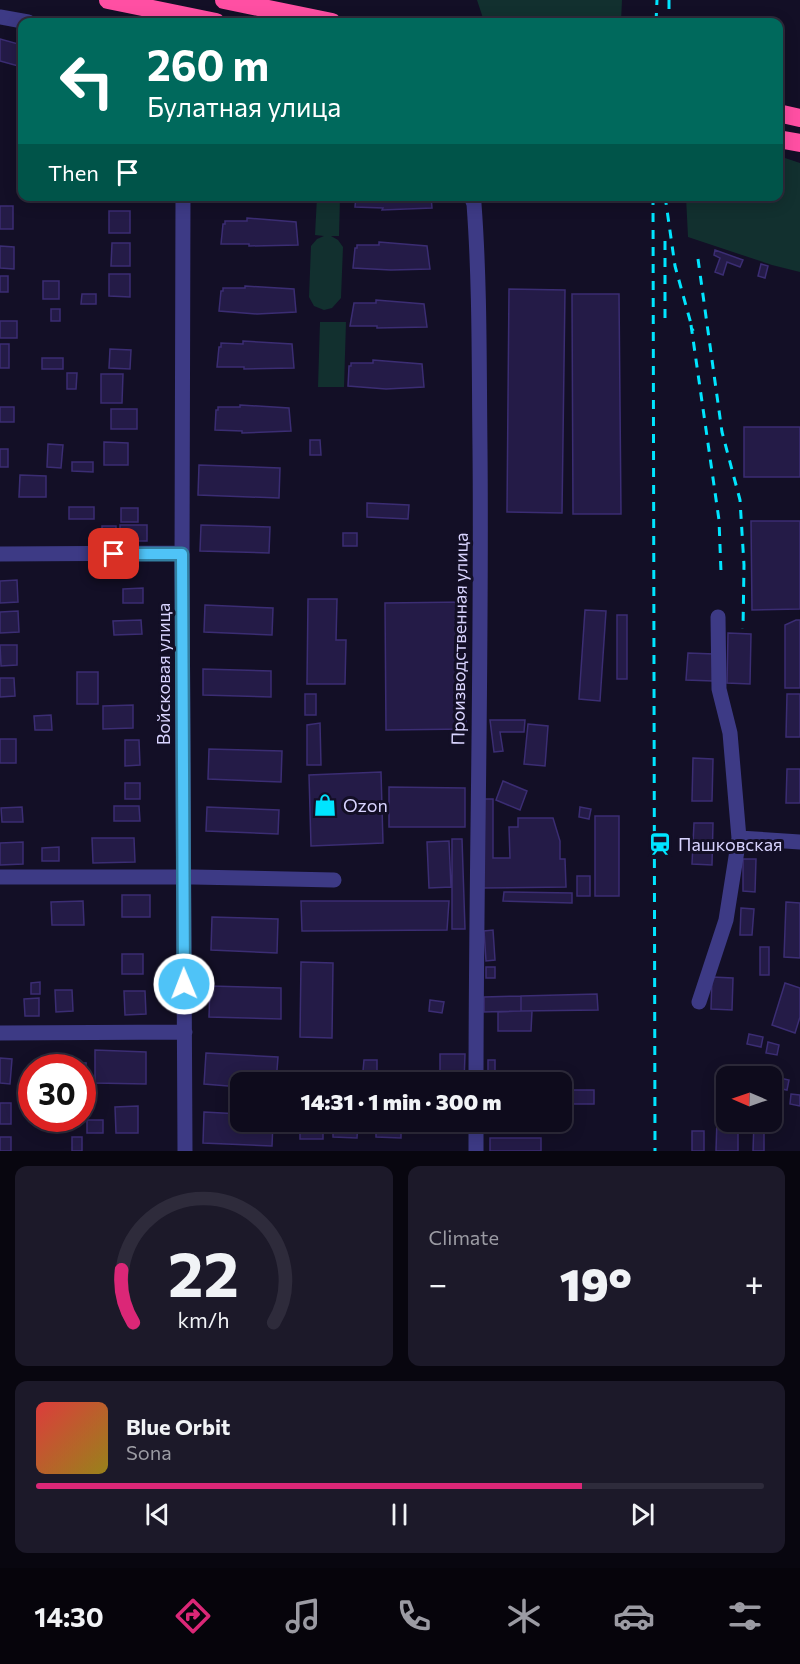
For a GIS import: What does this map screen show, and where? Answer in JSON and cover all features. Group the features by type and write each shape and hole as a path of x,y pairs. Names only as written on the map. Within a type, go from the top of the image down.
{"highway":[{"path":"108,0 196,18"},
{"path":"224,0 312,18"},
{"path":"783,114 800,118"},
{"path":"783,140 800,143"}],"street":[{"path":"0,17 18,20"},
{"name":"Войсковая улица","path":"183,201 185,1151"},
{"name":"Производственная улица","path":"473,201 477,254 480,541 476,1072"},
{"path":"0,554 182,554"},
{"path":"699,1002 726,920 739,838 730,733 719,688 718,617"},
{"path":"739,838 800,842"},
{"path":"0,877 334,880"},
{"path":"0,1034 185,1032"},
{"path":"476,1132 476,1151"}],"green space":[{"path":"477,0 622,0 621,18 483,18"},
{"path":"783,157 800,163 800,272 688,237 686,201 783,201"},
{"path":"317,201 340,201 339,236 331,236 343,247 341,298 332,308 324,310 314,306 309,297 311,246 317,239 324,236 315,235"},
{"path":"320,322 346,322 344,387 318,387"}],"building":[{"path":"0,39 18,44 18,66 0,61"},
{"path":"356,201 431,201 432,208 382,210 383,208 355,207"},
{"path":"0,206 13,206 13,229 0,229"},
{"path":"109,211 130,211 130,233 109,233"},
{"path":"247,218 296,222 298,245 221,244 225,221 247,221"},
{"path":"379,242 427,246 430,269 353,268 357,245 379,245"},
{"path":"112,243 130,243 130,266 111,266"},
{"path":"0,246 14,247 14,269 0,268"},
{"path":"715,250 743,260 740,267 727,262 723,275 715,272 720,258 714,255"},
{"path":"761,264 768,266 765,278 758,276"},
{"path":"109,274 130,274 130,297 109,296"},
{"path":"0,276 8,276 8,292 0,292"},
{"path":"43,281 59,281 59,299 43,299"},
{"path":"245,286 294,289 296,312 257,314 219,311 223,288 245,288"},
{"path":"509,289 565,290 562,513 507,512"},
{"path":"82,294 96,294 96,304 81,304"},
{"path":"572,294 619,294 621,514 573,514"},
{"path":"376,300 424,304 427,327 350,326 354,303 376,303"},
{"path":"51,309 60,309 60,321 51,321"},
{"path":"0,321 17,321 17,338 0,338"},
{"path":"243,341 292,344 294,368 217,367 221,343 243,344"},
{"path":"0,344 9,344 9,368 0,368"},
{"path":"110,349 131,350 130,369 109,368"},
{"path":"42,358 63,358 63,369 42,369"},
{"path":"373,360 422,364 424,387 386,389 348,386 351,363 373,363"},
{"path":"67,373 77,373 76,389 67,389"},
{"path":"101,374 123,374 122,403 101,403"},
{"path":"240,405 289,408 291,431 242,433 242,431 215,430 218,407 240,407"},
{"path":"0,407 14,407 14,422 0,422"},
{"path":"111,409 137,409 137,429 111,429"},
{"path":"744,427 800,427 800,477 744,477"},
{"path":"310,440 320,440 321,455 310,455"},
{"path":"104,442 128,443 128,465 104,465"},
{"path":"48,444 63,445 61,468 47,467"},
{"path":"0,449 8,449 8,467 0,467"},
{"path":"72,462 93,462 93,472 72,471"},
{"path":"199,465 280,468 279,498 198,495"},
{"path":"20,475 46,476 46,497 19,497"},
{"path":"367,503 409,505 408,519 367,517"},
{"path":"69,507 94,507 94,519 69,519"},
{"path":"121,508 138,508 138,522 121,522"},
{"path":"751,521 800,521 800,609 752,610"},
{"path":"120,525 147,525 147,541 120,541"},
{"path":"201,525 270,527 269,553 200,551"},
{"path":"102,526 116,526 116,538 102,538"},
{"path":"343,533 357,533 357,546 343,546"},
{"path":"17,580 18,602 0,603 0,581"},
{"path":"143,588 143,603 123,603 123,589"},
{"path":"308,599 337,599 336,640 346,640 345,684 307,684"},
{"path":"465,602 466,729 386,730 385,603"},
{"path":"205,605 273,608 272,635 204,632"},
{"path":"585,610 606,611 600,701 579,699"},
{"path":"18,611 19,632 0,633 0,612"},
{"path":"617,615 627,615 627,679 617,679"},
{"path":"141,620 142,634 114,635 113,621"},
{"path":"800,620 800,688 785,688 785,625"},
{"path":"728,633 751,634 750,684 727,683"},
{"path":"0,645 17,645 17,665 1,666"},
{"path":"688,653 714,654 713,681 686,680"},
{"path":"203,669 271,671 271,697 203,695"},
{"path":"77,672 98,672 98,704 77,704"},
{"path":"0,678 14,678 15,696 0,697"},
{"path":"305,694 316,694 316,715 305,715"},
{"path":"787,694 800,694 800,737 786,737"},
{"path":"133,705 133,728 103,729 103,706"},
{"path":"51,715 52,730 35,730 34,716"},
{"path":"490,720 525,720 524,732 500,732 503,751 494,752"},
{"path":"320,723 321,765 307,765 307,725"},
{"path":"528,724 548,726 545,766 524,764"},
{"path":"0,739 16,739 16,763 0,763"},
{"path":"125,740 139,740 140,765 125,766"},
{"path":"209,749 282,751 281,782 208,779"},
{"path":"693,758 713,759 712,801 692,801"},
{"path":"787,769 800,769 800,803 786,803"},
{"path":"381,772 383,843 311,846 309,775"},
{"path":"503,781 527,791 520,810 496,800"},
{"path":"125,783 140,783 140,799 125,799"},
{"path":"389,787 465,788 465,827 389,827"},
{"path":"481,799 493,799 493,858 510,858 509,827 518,827 518,818 553,818 560,841 560,859 565,859 566,887 482,888"},
{"path":"114,806 139,806 140,821 114,821"},
{"path":"22,807 23,822 2,822 1,808"},
{"path":"207,807 279,810 278,834 206,831"},
{"path":"580,807 591,809 589,819 579,817"},
{"path":"595,816 619,816 619,896 595,896"},
{"name":"Пашковская","path":"694,823 713,823 712,865 692,864"},
{"path":"92,838 134,838 135,862 93,863"},
{"path":"452,839 462,839 465,929 452,929"},
{"path":"449,841 451,887 429,888 427,842"},
{"path":"23,842 23,864 0,865 0,843"},
{"path":"59,847 59,861 42,861 42,848"},
{"path":"743,859 756,859 755,892 743,891"},
{"path":"577,876 590,876 590,896 577,896"},
{"path":"504,892 572,893 572,903 503,901"},
{"path":"122,895 150,895 150,917 122,917"},
{"path":"83,901 84,925 52,925 51,902"},
{"path":"301,901 449,901 447,930 302,931"},
{"path":"786,902 800,903 800,958 784,957"},
{"path":"741,908 754,909 752,935 740,935"},
{"path":"212,917 278,919 277,953 211,950"},
{"path":"493,930 495,960 486,961 484,931"},
{"path":"760,947 769,947 769,975 760,975"},
{"path":"122,954 143,954 143,974 122,974"},
{"path":"301,962 333,963 332,1038 300,1037"},
{"path":"486,967 495,967 495,978 486,978"},
{"path":"712,977 733,978 732,1010 711,1009"},
{"path":"40,982 40,994 31,994 31,983"},
{"path":"785,983 800,988 800,1017 795,1033 772,1025"},
{"path":"210,986 281,988 281,1019 209,1017"},
{"path":"55,990 72,990 73,1011 56,1012"},
{"path":"124,991 145,991 146,1014 125,1015"},
{"path":"597,994 598,1010 521,1011 521,996"},
{"path":"521,996 521,1011 484,1012 484,997"},
{"path":"39,998 39,1016 25,1016 24,999"},
{"path":"430,1000 444,1002 442,1013 429,1011"},
{"path":"532,1011 531,1031 498,1031 498,1012"},
{"path":"749,1034 763,1037 761,1047 747,1044"},
{"path":"768,1042 779,1045 777,1055 766,1053"},
{"path":"95,1050 146,1052 146,1084 96,1083"},
{"path":"206,1053 278,1057 277,1072 230,1072 230,1086 204,1084"},
{"path":"440,1054 465,1054 464,1072 440,1072"},
{"path":"0,1058 12,1059 10,1084 0,1083"},
{"path":"364,1060 377,1060 377,1071 363,1071"},
{"path":"488,1060 495,1060 495,1072 488,1072"},
{"path":"782,1078 789,1080 787,1090 782,1089"},
{"path":"572,1090 594,1090 594,1104 572,1104"},
{"path":"791,1094 800,1095 800,1106 790,1104"},
{"path":"0,1103 11,1103 11,1124 0,1124"},
{"path":"138,1106 138,1133 116,1133 115,1107"},
{"path":"204,1112 230,1113 230,1132 273,1132 272,1146 203,1143"},
{"path":"96,1120 103,1120 103,1133 87,1133 96,1132"},
{"path":"692,1131 704,1131 704,1151 692,1151"},
{"path":"300,1132 323,1132 323,1139 300,1139"},
{"path":"333,1132 357,1132 357,1138 333,1137"},
{"path":"376,1132 401,1132 401,1138 376,1137"},
{"path":"717,1132 738,1132 738,1151 716,1151"},
{"path":"754,1132 764,1132 764,1151 753,1151"},
{"path":"0,1137 11,1137 11,1151 0,1151"},
{"path":"72,1137 82,1137 82,1151 72,1151"},
{"path":"490,1138 541,1138 541,1151 490,1151"}],"railway":[{"path":"656,18 657,0"},
{"path":"669,0 669,18"},
{"path":"653,201 655,1151"},
{"path":"666,201 675,266 693,331"},
{"path":"665,241 665,321"},
{"path":"698,259 722,432 740,500 744,565 743,629"},
{"path":"691,325 719,520 721,572"}],"place":[{"name":"Ozon","path":"325,805"},
{"name":"Пашковская","path":"660,844"}],"route":[{"path":"114,554 182,554 184,984"}]}
